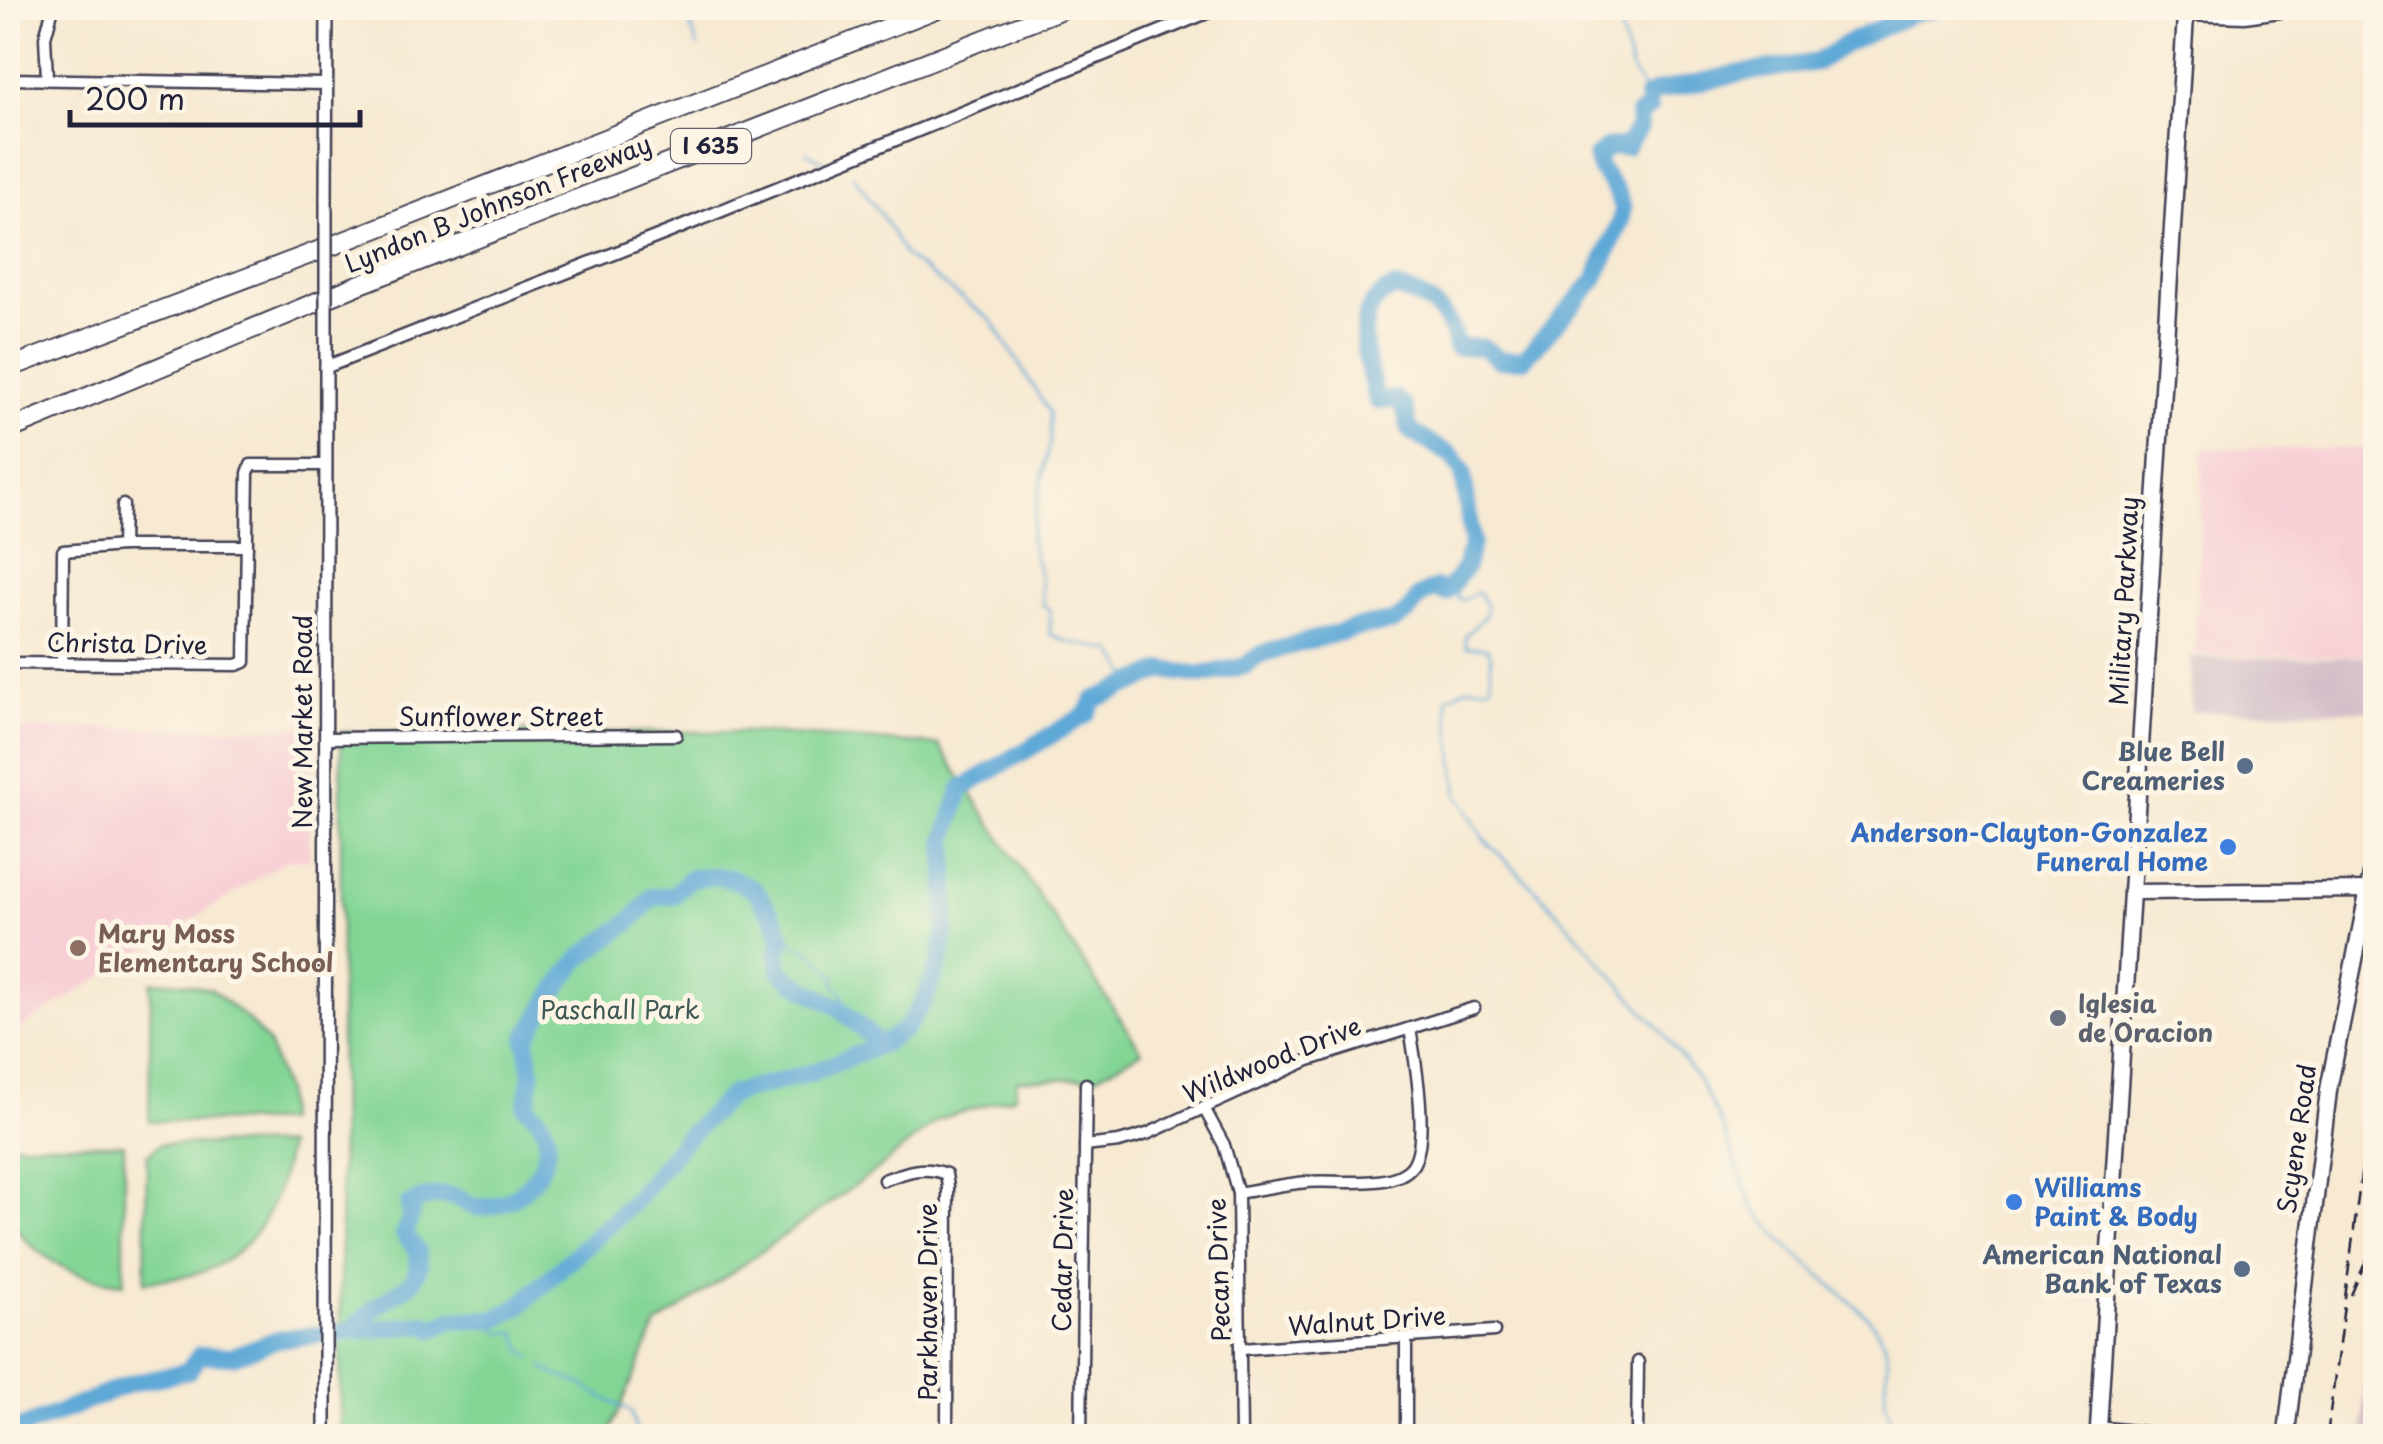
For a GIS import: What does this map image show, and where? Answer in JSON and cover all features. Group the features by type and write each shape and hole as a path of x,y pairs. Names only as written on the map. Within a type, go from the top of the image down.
{"highway":[{"name":"Lyndon B Johnson Freeway","path":"8,368 355,237 938,8"},
{"name":"Lyndon B Johnson Freeway","path":"8,430 358,285 1064,8"}],"main road":[{"name":"Military Parkway","path":"2098,1432 2186,11"},
{"name":"Scyene Road","path":"2286,1436 2328,1087 2376,852"},
{"path":"2132,892 2370,890"}],"street":[{"path":"46,78 45,37 53,8"},
{"name":"New Market Road","path":"325,1436 327,8"},
{"path":"326,367 1218,8"},
{"path":"2186,11 2245,17 2308,8"},
{"path":"8,78 327,84"},
{"path":"62,664 63,550 247,546 251,465 326,465"},
{"path":"122,504 122,546"},
{"name":"Christa Drive","path":"8,663 237,666 245,662 247,546"},
{"name":"Sunflower Street","path":"326,738 676,736"},
{"name":"Wildwood Drive","path":"1085,1146 1147,1134 1310,1060 1474,1008"},
{"path":"1238,1193 1318,1181 1382,1181 1406,1172 1417,1158 1420,1093 1410,1028"},
{"name":"Cedar Drive","path":"1081,1436 1086,1084"},
{"name":"Pecan Drive","path":"1204,1108 1224,1145 1238,1193 1241,1436"},
{"name":"Parkhaven Drive","path":"884,1180 915,1169 932,1168 946,1174 946,1436"},
{"name":"Walnut Drive","path":"1242,1349 1494,1331"},
{"path":"1406,1338 1406,1436"},
{"path":"1637,1436 1638,1362"},
{"path":"2098,1432 2177,1436"}],"shaded area":[{"path":"2203,448 2375,449 2375,656 2195,655"},
{"path":"2375,657 2375,710 2191,712 2191,658"},
{"name":"Mary Moss Elementary School","path":"311,728 309,860 288,859 8,1036 8,729"},
{"path":"2375,1300 2375,1436 2362,1436 2367,1349"}],"green space":[{"name":"Paschall Park","path":"341,732 752,732 939,745 1142,1051 1094,1078 1017,1080 1015,1096 939,1119 878,1169 656,1326 608,1436 340,1436"},
{"path":"173,981 211,989 246,1018 268,1043 285,1093 286,1122 149,1121 151,982"},
{"path":"8,1144 124,1144 124,1283 89,1277 58,1264 19,1233 8,1218"},
{"path":"160,1144 287,1145 270,1208 247,1242 213,1267 191,1275 145,1282 147,1155"}],"waterway":[{"path":"675,8 688,20 698,47"},
{"path":"1615,8 1631,69 1647,97"},
{"path":"18,1436 17,1430 132,1383 188,1371 200,1355 233,1356 278,1339 425,1324 433,1329 451,1320 496,1319 518,1307 633,1202 686,1138 732,1094 814,1072 880,1045 905,1029 924,1001 941,959 946,928 946,840 961,789 1087,714 1094,700 1164,670 1201,675 1245,666 1261,654 1359,627 1393,622 1408,612 1420,596 1436,588 1445,593 1465,568 1472,543 1463,472 1453,456 1410,431 1404,407 1396,399 1377,401 1364,338 1370,309 1379,297 1394,288 1417,296 1442,314 1456,347 1483,347 1500,360 1524,359 1595,280 1623,208 1596,157 1609,147 1626,147 1639,127 1638,115 1649,108 1647,97 1736,74 1817,62 1847,43 1911,14 1936,8"},
{"path":"806,152 825,162"},
{"path":"853,175 905,256 992,321 1049,412 1050,440 1030,539 1041,580 1042,604 1050,610 1050,634 1113,651 1133,683"},
{"path":"1457,577 1457,598 1464,600 1478,592 1486,604 1486,615 1465,636 1466,647 1488,648 1491,656 1491,686 1468,687 1447,698 1458,795 1483,838 1546,900 1659,1028 1698,1079 1721,1123 1753,1208 1789,1248 1868,1317 1885,1343 1885,1399 1895,1436"},
{"path":"349,1332 412,1282 419,1266 418,1252 404,1234 411,1216 409,1205 443,1196 489,1207 513,1198 532,1181 544,1158 547,1139 542,1123 526,1107 532,1073 526,1039 579,960 630,922 652,897 674,895 689,879 714,876 733,879 756,891 782,939 778,954 781,971 838,1007 880,1045"},
{"path":"778,926 787,932 791,942 812,952 835,976 834,983 843,995 844,1012"},
{"path":"478,1320 485,1327 494,1326 499,1333 516,1332 522,1350 531,1357"},
{"path":"543,1367 631,1411 637,1436"},
{"path":"8,1433 17,1430"}],"railway":[{"path":"2327,1436 2376,1060"},
{"path":"2351,1295 2376,1238"}],"place":[{"name":"Blue Bell Creameries","path":"2245,766"},
{"name":"Anderson-Clayton-Gonzalez Funeral Home","path":"2228,847"},
{"name":"Mary Moss Elementary School","path":"78,948"},
{"name":"Iglesia de Oracion","path":"2058,1018"},
{"name":"Williams Paint & Body","path":"2014,1202"},
{"name":"American National Bank of Texas","path":"2242,1269"}]}
